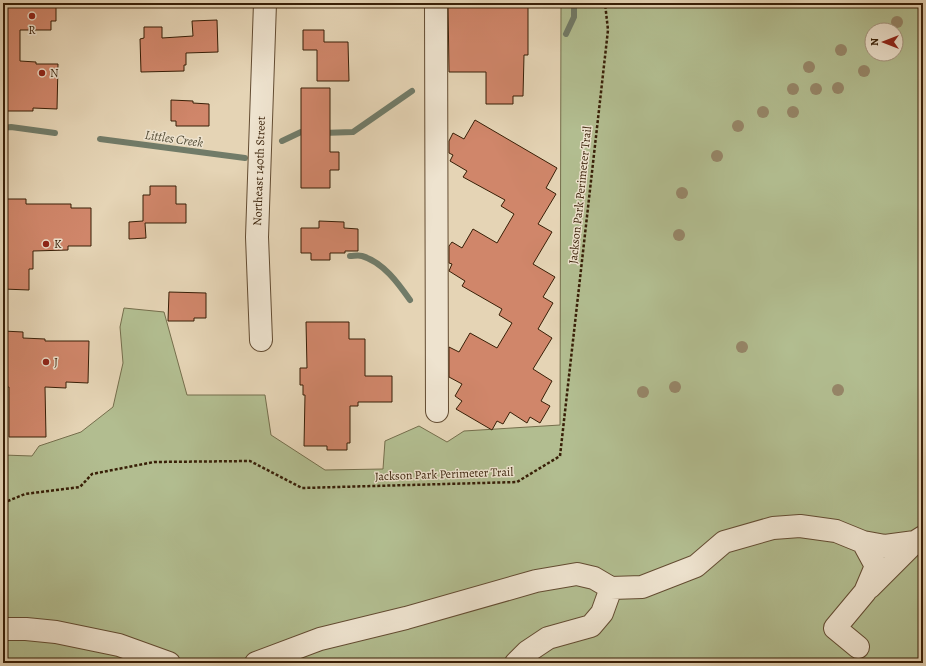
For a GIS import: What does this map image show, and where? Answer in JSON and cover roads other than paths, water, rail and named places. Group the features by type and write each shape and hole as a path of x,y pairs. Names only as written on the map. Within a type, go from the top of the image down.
{"street":[{"name":"Northeast 140th Street","path":"261,340 257,236 265,3"},
{"path":"436,3 437,411"},
{"path":"256,663 320,639 406,618 536,581 577,574 594,578 612,588 642,587 696,566 724,542 773,528 800,526 836,531 863,542 885,546 919,539"},
{"path":"858,648 835,628 865,592 919,539"},
{"path":"863,542 876,566 865,592"},
{"path":"516,663 527,652 548,638 591,626 602,613 612,588"},
{"path":"3,628 56,632 119,645 169,663"}],"waterway":[{"name":"Littles Creek","path":"566,34 574,17 574,3"},
{"name":"Littles Creek","path":"322,133 353,132 412,91"},
{"name":"Littles Creek","path":"3,128 11,127 55,133"},
{"name":"Littles Creek","path":"282,141 301,132 309,132"},
{"name":"Littles Creek","path":"100,139 245,158"},
{"path":"350,256 362,256 377,263 395,280 410,300"}],"place":[{"name":"R","path":"32,16"},
{"name":"N","path":"42,73"},
{"name":"K","path":"46,244"},
{"name":"J","path":"46,362"}]}
